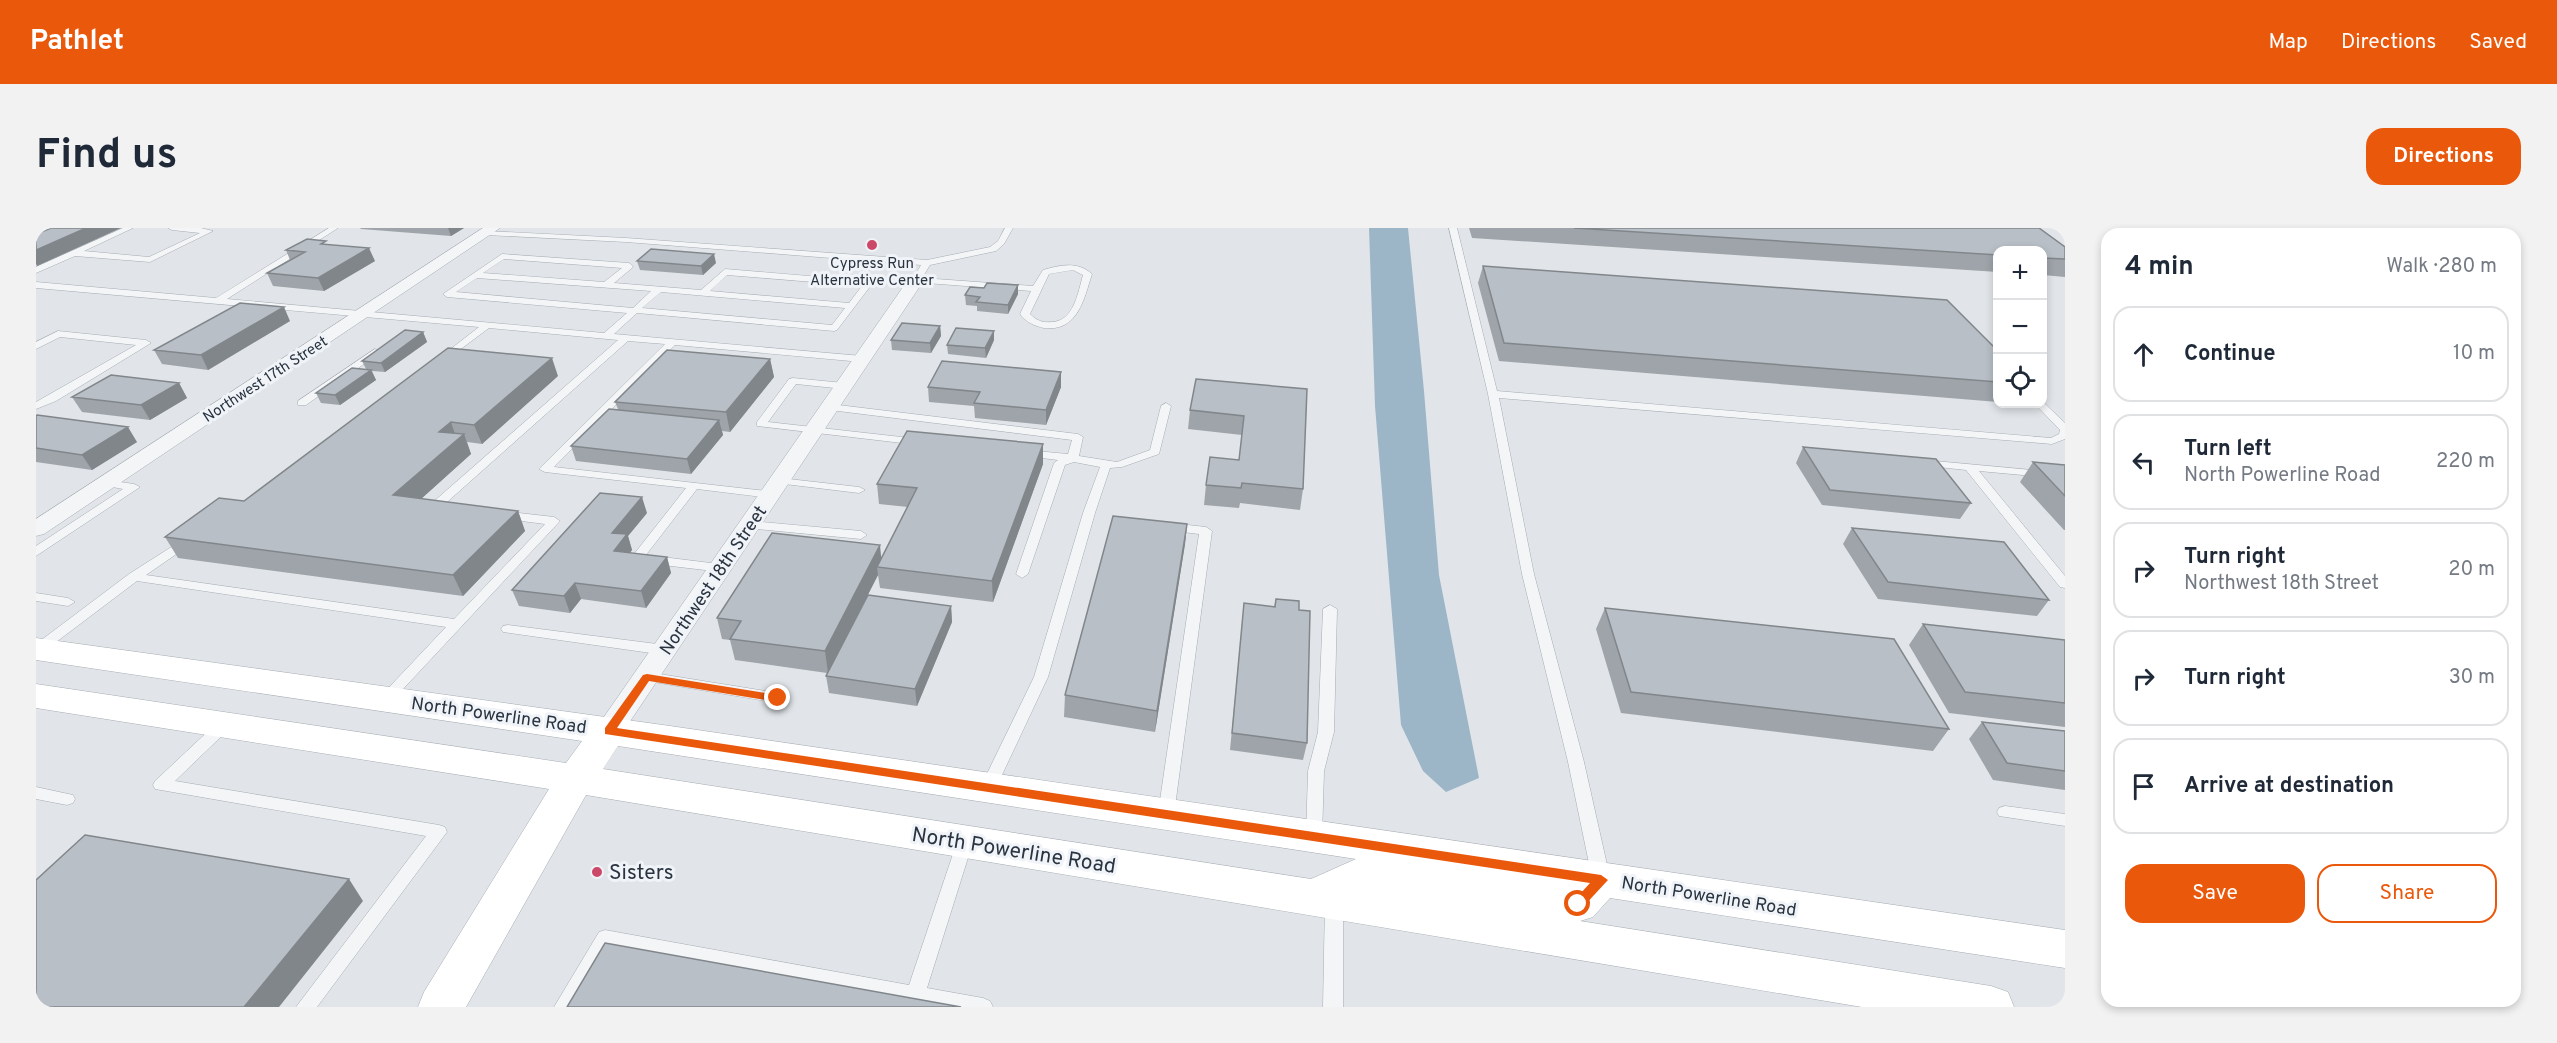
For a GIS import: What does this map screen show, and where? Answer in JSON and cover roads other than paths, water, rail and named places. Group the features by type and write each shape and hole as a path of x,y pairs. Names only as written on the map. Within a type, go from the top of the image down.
{"main road":[{"name":"North Powerline Road","path":"37,649 609,731 2065,949"},
{"name":"North Powerline Road","path":"36,696 576,780 1991,1007"},
{"name":"Northwest 18th Street","path":"441,1007 576,780 609,731"},
{"path":"1323,900 1358,876 1557,907 1578,904 1601,880"}],"street":[{"name":"Northwest 17th Street","path":"36,529 490,230"},
{"name":"Northwest 18th Street","path":"609,731 916,280"}],"lane":[{"path":"36,270 129,228"},
{"path":"74,253 150,260 209,231 172,228"},
{"path":"219,301 334,228"},
{"path":"541,237 553,228"},
{"path":"490,230 541,237 630,237 927,263 993,249 1001,242 1009,228"},
{"path":"1453,228 1493,394 1528,574 1574,752 1601,880"},
{"path":"606,285 629,266 502,256 447,294 834,328 868,284 725,272 703,293"},
{"path":"927,263 916,280 1036,289"},
{"path":"1072,268 1083,270 1088,274 1071,318 1059,325 1037,323 1024,314 1036,289 1046,272 1051,270 1072,268"},
{"path":"475,275 851,306"},
{"path":"36,285 862,359"},
{"path":"606,336 659,289"},
{"path":"405,331 421,319"},
{"path":"435,365 488,326"},
{"path":"36,346 58,334 146,343 52,399 36,406"},
{"path":"460,509 436,506 626,338"},
{"path":"673,342 544,469 694,486 860,490"},
{"path":"302,403 386,344"},
{"path":"844,386 793,381 761,424 933,444"},
{"path":"1493,394 2052,441 2064,436 2065,429 2044,408"},
{"path":"1014,452 1118,465 1155,452 1166,406"},
{"path":"830,407 1078,437 1073,458"},
{"path":"1023,574 1060,463 1073,458"},
{"path":"1911,462 2065,476"},
{"path":"988,788 1041,677 1089,513 1106,465"},
{"path":"1969,467 2065,584"},
{"path":"36,552 134,487 106,483"},
{"path":"694,486 637,558 722,568"},
{"path":"385,699 554,521 495,514"},
{"path":"750,525 861,535"},
{"path":"1161,526 1206,531 1166,814"},
{"path":"37,649 134,577 193,537"},
{"path":"134,577 457,624"},
{"path":"36,597 68,602"},
{"path":"1314,837 1316,771 1326,732 1330,609"},
{"path":"508,629 665,650"},
{"path":"647,677 778,698"},
{"path":"224,726 161,785 439,832 306,1007"},
{"path":"36,794 67,799"},
{"path":"2005,812 2065,820"},
{"path":"915,995 965,842"},
{"path":"1323,900 1334,1007"},
{"path":"564,1007 605,938 983,1007"}],"water":[{"path":"1369,228 1408,228 1439,575 1479,778 1446,792 1423,771 1401,725 1375,406"}],"place":[{"name":"Cypress Run Alternative Center","path":"872,245"},
{"name":"Sisters","path":"597,872"}]}
